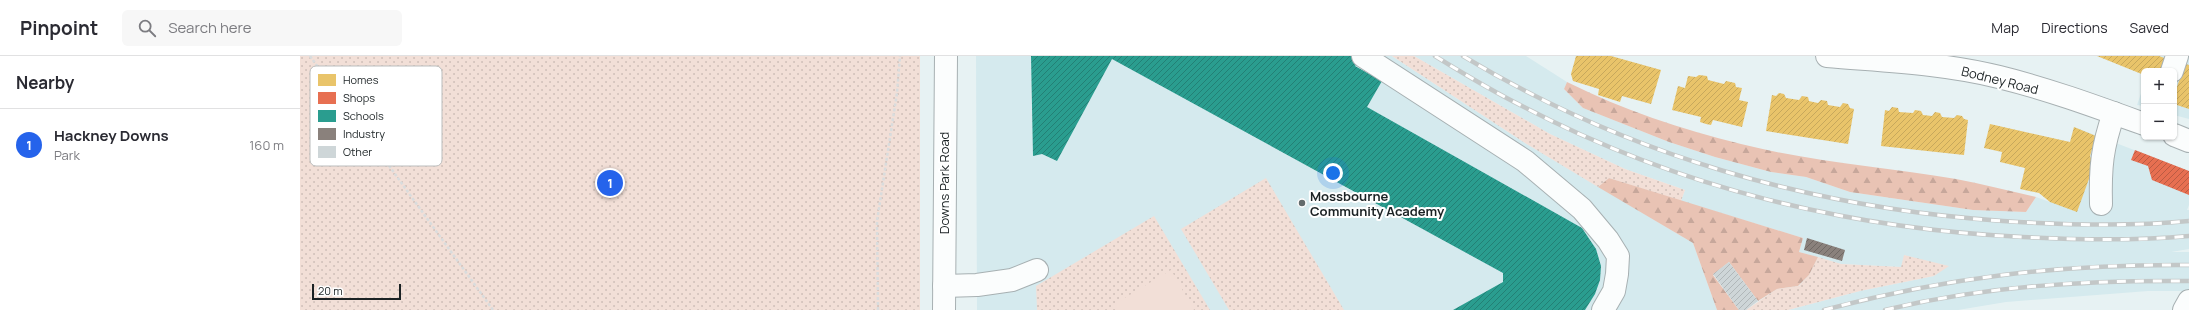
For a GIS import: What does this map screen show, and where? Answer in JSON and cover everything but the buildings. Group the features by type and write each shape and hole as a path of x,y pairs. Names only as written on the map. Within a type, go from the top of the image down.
{"street":[{"name":"Downs Park Road","path":"944,310 946,56"},
{"path":"1363,56 1525,161 1582,209 1608,240 1618,256 1618,274 1614,291 1603,310"},
{"name":"Bodney Road","path":"1827,56 1942,66 1999,77 2141,123"},
{"path":"2173,68 2177,56"},
{"path":"2101,204 2101,162 2104,139 2114,113"},
{"path":"2177,136 2189,141"},
{"path":"944,286 977,285 1012,280 1037,270"},
{"path":"2184,310 2189,301"}],"path":[{"path":"310,56 317,66"},
{"path":"878,310 877,221 897,93 900,56"},
{"path":"389,166 493,310"}],"shaded area":[{"path":"300,56 920,56 920,310 300,310"},
{"name":"Mossbourne Community Academy","path":"976,56 1392,56 1525,143 1693,243 1717,310 977,310"},
{"path":"1392,56 1414,56 1550,134 1625,169 1685,190 1681,201 1609,178 1598,187 1525,143"},
{"path":"1414,56 1526,56 1567,82 1564,89 1583,108 1669,142 1715,157 1771,172 1806,177 1850,192 1973,210 2026,212 2036,197 2050,202 2062,175 2074,127 2189,171 2189,205 2187,210 2189,210 2189,249 2171,252 2189,252 2189,291 2148,291 2006,302 1958,310 1788,310 1860,291 1934,276 1905,255 1901,267 1841,264 1799,252 1803,238 1681,201 1685,190 1625,169 1550,134"},
{"path":"2154,56 2189,56 2189,119 2177,116 2177,68 2150,68"},
{"path":"2141,94 2141,106 2137,105"},
{"path":"1266,178 1344,310 1229,310 1181,229"},
{"path":"1154,216 1210,310 1037,310 1036,286"},
{"path":"1904,255 1949,266 1934,276 1860,291 1788,310 1746,310 1777,289 1799,286 1809,275 1818,257 1841,264 1901,267"},
{"path":"1171,270 1194,310 1117,310 1113,305"}],"green space":[{"path":"1567,82 1652,118 1741,144 1822,160 1956,179 2036,197 2026,212 1973,210 1850,192 1806,177 1771,172 1715,157 1669,142 1583,108 1564,89"},
{"path":"1609,178 1803,238 1799,252 1818,257 1809,275 1798,286 1777,289 1758,301 1729,262 1713,275 1739,310 1717,310 1693,243 1598,187"}],"railway":[{"path":"1435,56 1524,107 1583,136 1704,182 1767,199 1830,214 1894,225 1958,232 2023,237 2085,239 2147,239 2189,236"},
{"path":"1463,56 1525,91 1590,122 1656,148 1723,171 1791,189 1861,204 1932,214 2003,221 2096,225 2189,221"},
{"path":"1824,310 1915,289 2005,275 2095,267 2189,265"},
{"path":"1885,310 1960,295 2036,286 2074,283 2189,281"}],"place":[{"name":"Hackney Downs","path":"610,183"},
{"name":"Mossbourne Community Academy","path":"1302,203"}]}
